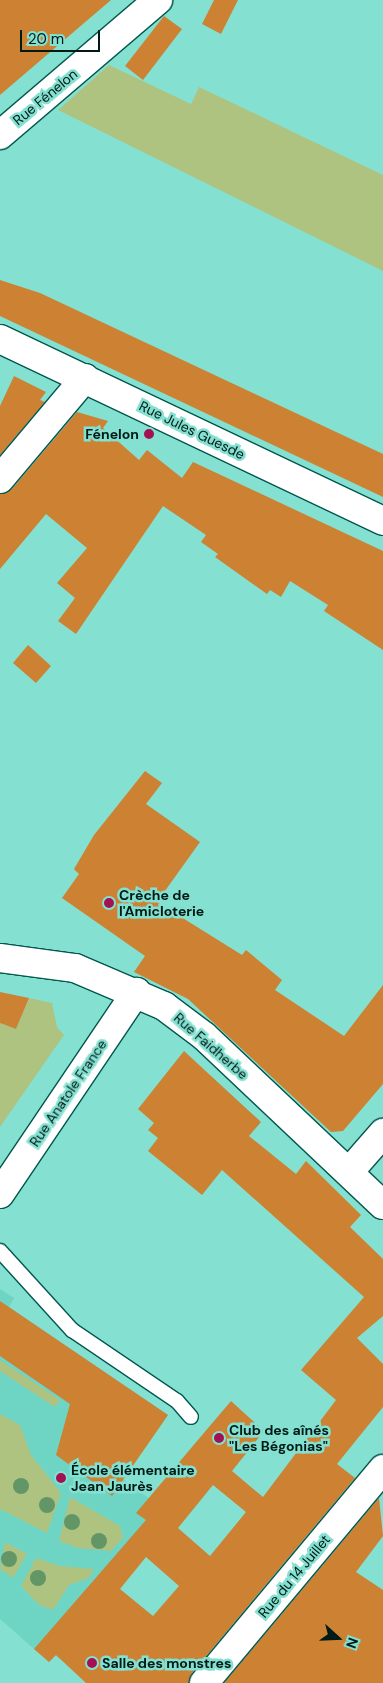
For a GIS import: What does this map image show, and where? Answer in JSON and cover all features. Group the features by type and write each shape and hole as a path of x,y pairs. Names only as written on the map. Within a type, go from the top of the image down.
{"street":[{"name":"Rue Fénelon","path":"0,134 158,0"},
{"name":"Rue Jules Guesde","path":"0,339 383,521"},
{"path":"0,479 85,378"},
{"name":"Rue Faidherbe","path":"0,958 75,968 136,992 204,1036 383,1205"},
{"name":"Rue Anatole France","path":"0,1194 136,992"},
{"path":"349,1172 383,1133"},
{"name":"Rue du 14 Juillet","path":"204,1683 383,1469"}],"lane":[{"path":"0,1251 72,1330 177,1401 191,1416"}],"shaded area":[{"name":"École élémentaire Jean Jaurès","path":"0,1289 14,1298 9,1307 168,1415 145,1448 137,1443 108,1468 174,1517 61,1660 55,1655 49,1662 0,1619"}],"green space":[{"path":"109,65 191,104 199,87 383,175 383,271 58,110"},
{"path":"29,998 52,1003 57,1027 64,1035 0,1127 0,1023 16,1029"},
{"path":"0,1360 60,1400 55,1407 0,1371"},
{"path":"0,1414 20,1425 31,1455 61,1493 47,1533 0,1509"},
{"path":"70,1497 120,1526 123,1538 111,1551 78,1548 59,1541"},
{"path":"5,1542 27,1554 13,1578 0,1569"},
{"path":"36,1558 60,1566 94,1569 89,1578 69,1585 53,1610 39,1605 21,1586"}],"building":[{"path":"0,0 111,0 0,95"},
{"path":"214,0 238,0 221,34 202,24"},
{"path":"164,16 182,29 143,80 125,66"},
{"path":"0,280 40,293 383,454 383,497 0,316"},
{"path":"14,376 46,392 40,400 45,402 0,455 0,406"},
{"path":"77,412 108,421 103,428 139,460 147,450 182,478 193,462 383,551 383,650 324,611 328,605 290,581 281,597 270,590 267,594 215,557 218,554 201,542 206,535 163,506 76,634 58,621 75,598 57,583 87,548 46,514 0,569 0,494 12,489"},
{"path":"28,645 51,666 36,683 13,663"},
{"path":"145,771 162,783 146,804 200,842 157,902 242,955 246,950 282,980 275,990 344,1036 383,985 383,1084 343,1131 331,1132 188,999 134,972 145,956 62,898 79,874 74,869 94,835"},
{"path":"0,992 29,998 16,1029 0,1023"},
{"path":"184,1051 261,1122 249,1136 296,1174 306,1161 361,1215 350,1227 383,1259 383,1316 357,1338 383,1364 383,1407 337,1464 355,1478 192,1673 189,1683 86,1683 56,1655 49,1662 34,1649 146,1520 136,1513 231,1401 264,1431 232,1471 263,1497 336,1400 301,1370 364,1297 222,1170 202,1195 148,1151 158,1138 148,1130 154,1123 138,1109","holes":["213,1485 246,1512 210,1556 178,1528","146,1557 179,1586 153,1616 120,1589"]},
{"path":"0,1301 168,1415 112,1496 56,1455 70,1404 0,1356"},
{"path":"379,1498 383,1536 356,1572 383,1590 383,1683 224,1683"}],"place":[{"name":"Fénelon","path":"149,434"},
{"name":"Crèche de l'Amicloterie","path":"109,903"},
{"name":"Club des aînés \"Les Bégonias\"","path":"219,1438"},
{"name":"École élémentaire Jean Jaurès","path":"61,1478"},
{"name":"Salle des monstres","path":"92,1663"}]}
